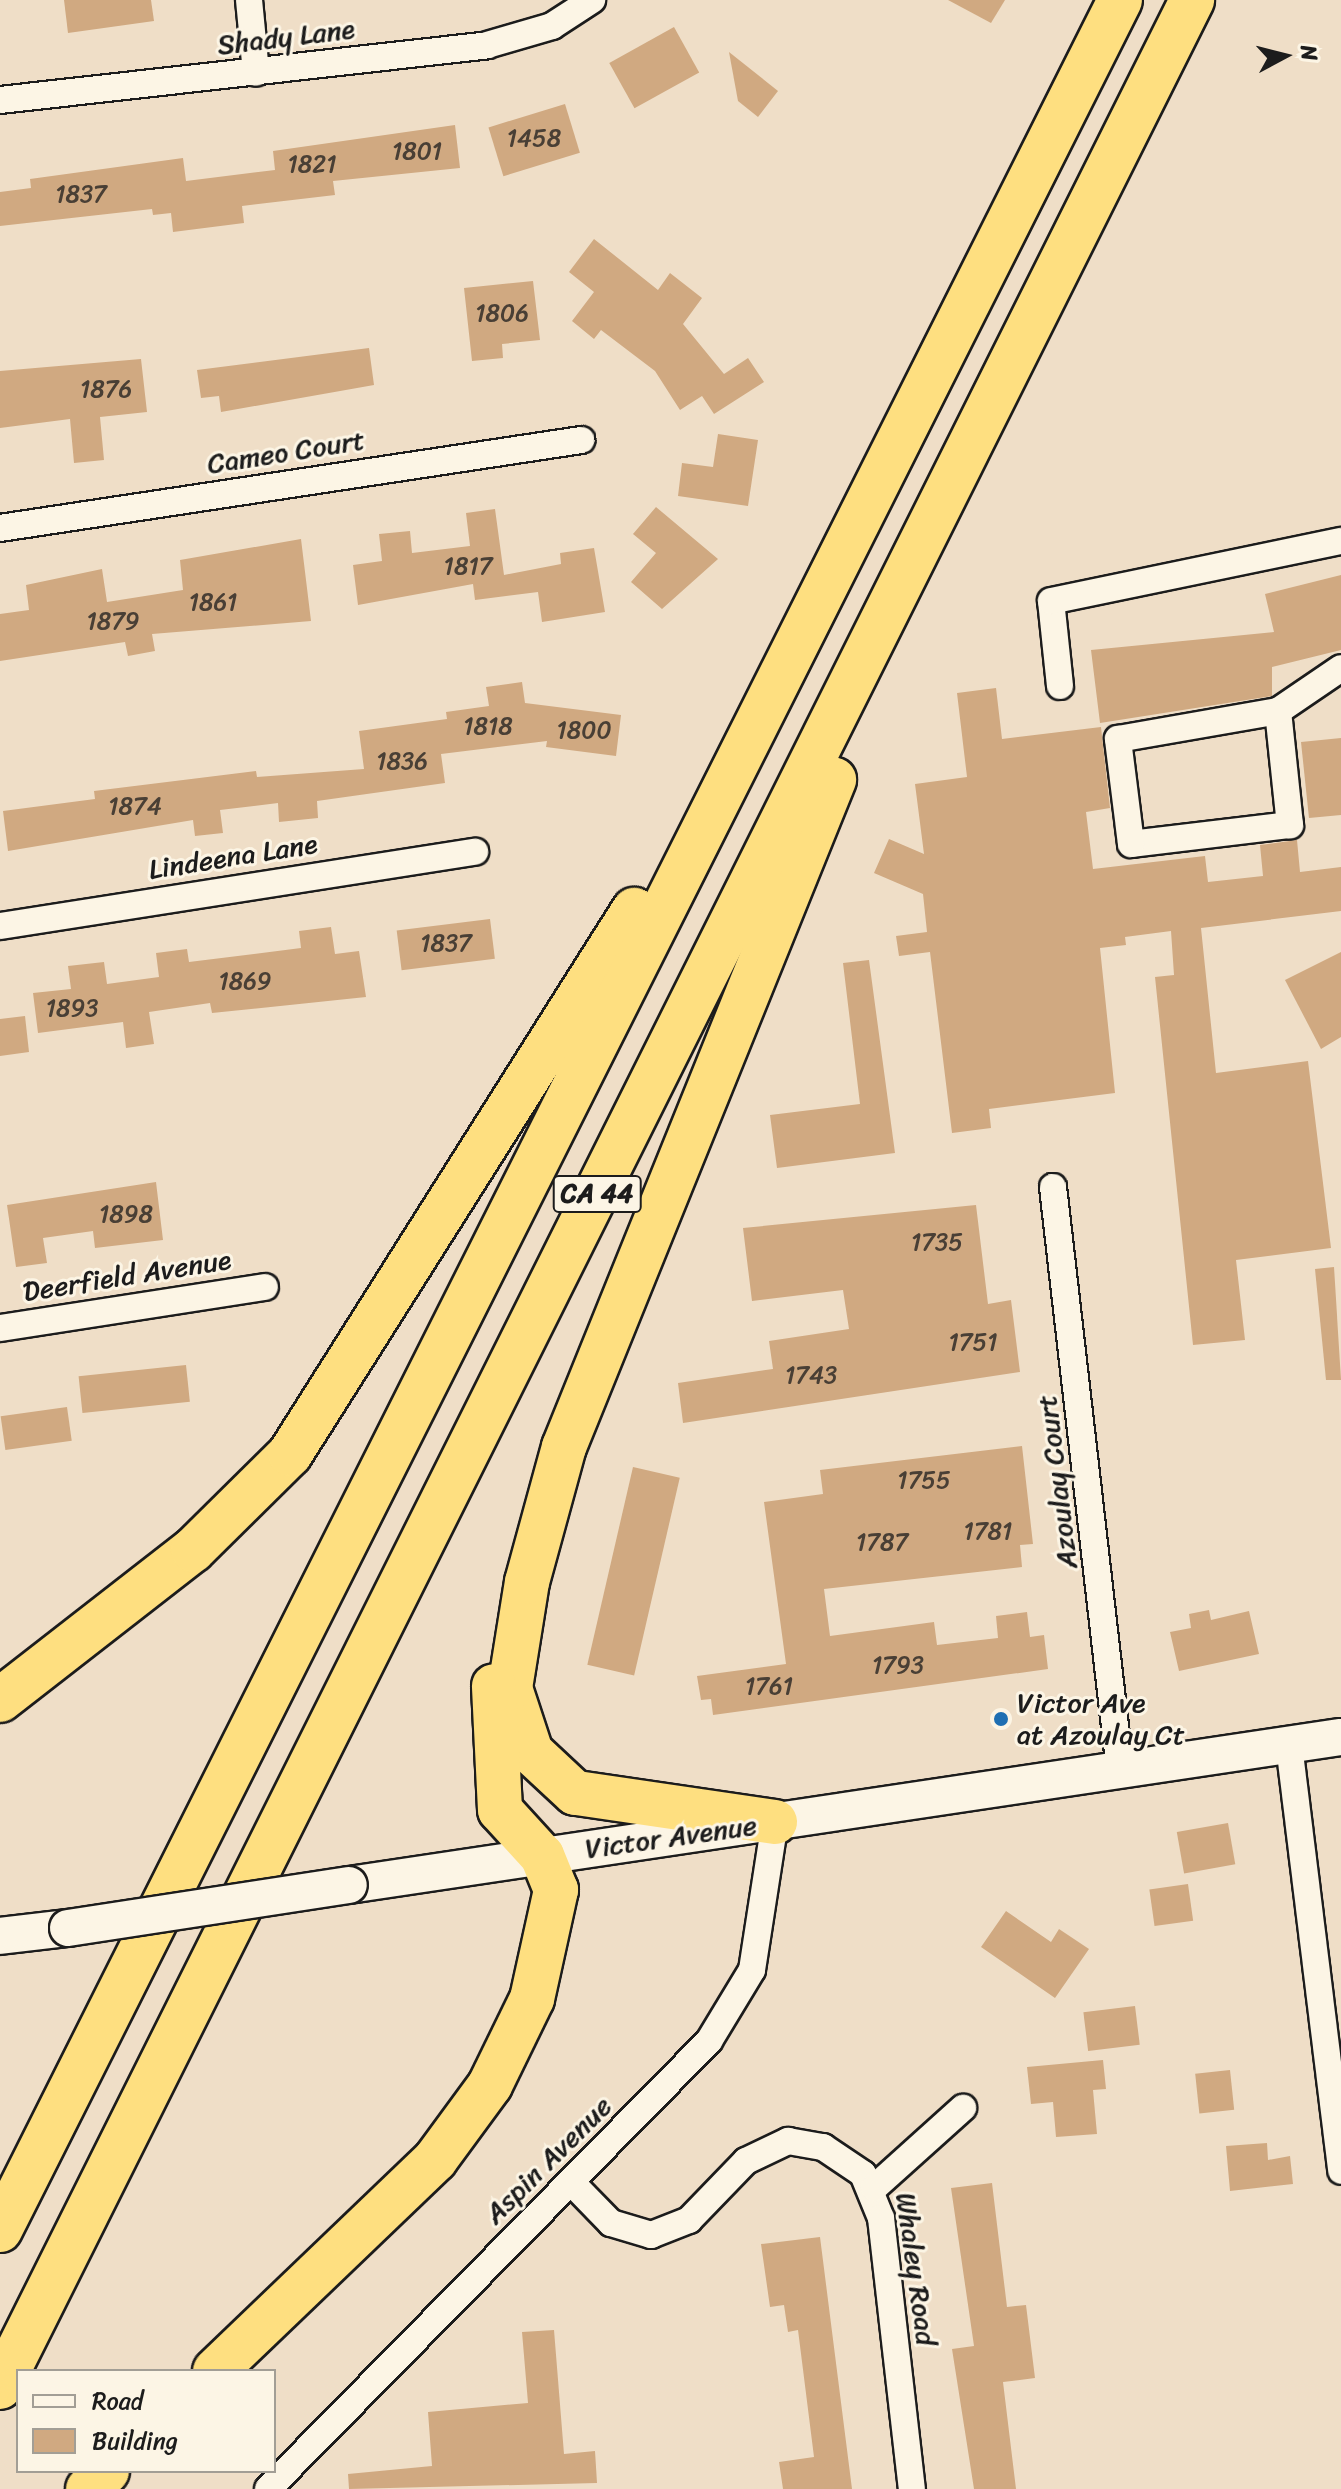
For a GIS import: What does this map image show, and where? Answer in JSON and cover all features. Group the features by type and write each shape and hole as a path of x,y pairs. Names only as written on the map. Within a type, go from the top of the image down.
{"highway":[{"name":"CA 44","path":"0,2230 1120,0"},
{"name":"CA 44","path":"0,2387 1146,98 1192,0"},
{"path":"1146,98 1189,51 1217,0"},
{"path":"217,2369 379,2219 435,2160 490,2085 542,1963 556,1890 542,1856 500,1810 493,1700 510,1584 535,1506 564,1447 734,1014 876,683 888,613"},
{"path":"0,1700 193,1550 290,1454 651,882 716,804"},
{"path":"564,1447 514,1646 512,1703 531,1752 575,1793 775,1822"},
{"path":"88,2489 105,2473"}],"main road":[{"name":"Victor Avenue","path":"0,1936 1341,1737"}],"street":[{"path":"249,0 256,73"},
{"name":"Shady Lane","path":"0,100 487,45 583,7"},
{"name":"Cameo Court","path":"0,528 581,440"},
{"path":"1060,686 1051,601 1341,541"},
{"path":"1278,711 1290,825 1131,844 1118,739 1278,711 1341,668"},
{"name":"Lindeena Lane","path":"0,926 475,852"},
{"name":"Azoulay Court","path":"1053,1187 1120,1770"},
{"name":"Deerfield Avenue","path":"0,1328 265,1287"},
{"path":"1289,1745 1341,2171"},
{"name":"Aspin Avenue","path":"268,2489 709,2041 744,1990 758,1949 775,1822"},
{"path":"874,2188 963,2108"},
{"name":"Whaley Road","path":"572,2183 611,2223 651,2235 689,2220 746,2161 788,2141 804,2139 846,2158 874,2188 912,2489"}],"building":[{"path":"64,0 151,0 154,21 68,33"},
{"path":"948,0 1005,0 991,23"},
{"path":"674,27 699,72 634,108 609,63"},
{"path":"729,52 778,91 758,117 738,101"},
{"path":"565,104 580,153 503,176 488,127"},
{"path":"455,125 460,168 333,181 335,195 242,206 244,223 173,232 171,213 153,215 152,209 0,226 0,192 31,188 30,179 183,158 186,181 275,170 273,151"},
{"path":"594,239 658,290 670,273 702,298 683,324 724,374 748,358 764,382 714,414 702,396 680,410 655,371 601,330 594,339 572,321 594,292 569,272"},
{"path":"533,281 540,340 502,344 503,358 472,361 464,288"},
{"path":"369,348 374,385 221,412 219,396 201,398 197,370"},
{"path":"141,359 147,412 100,417 104,460 74,463 70,419 0,428 0,371"},
{"path":"718,434 758,440 748,506 678,496 682,463 713,467"},
{"path":"656,507 718,559 662,609 631,582 656,553 633,534"},
{"path":"495,509 504,575 561,564 560,553 594,548 605,612 542,622 538,592 475,600 473,584 358,605 353,565 382,561 379,534 410,531 412,553 470,546 466,513"},
{"path":"301,539 311,621 152,634 155,651 128,656 125,642 0,661 0,614 29,610 26,585 102,569 107,602 183,590 180,560"},
{"path":"1341,575 1341,650 1272,667 1272,696 1100,723 1091,650 1274,632 1265,594"},
{"path":"522,682 525,703 621,715 616,756 546,747 547,741 441,754 445,783 317,801 318,818 279,822 278,803 220,810 223,833 195,836 193,820 8,851 3,811 95,799 94,791 256,771 257,777 364,769 359,731 447,719 446,712 489,706 486,687"},
{"path":"996,688 1002,739 1101,727 1110,808 1086,812 1093,869 1205,856 1208,882 1263,876 1260,845 1297,840 1300,872 1341,867 1341,911 1201,928 1216,1073 1308,1061 1331,1248 1236,1260 1245,1340 1193,1345 1155,977 1174,975 1171,931 1125,937 1126,945 1100,948 1115,1093 989,1109 991,1128 952,1133 930,952 899,956 896,936 927,932 923,894 874,873 889,839 924,854 915,784 967,777 957,693"},
{"path":"1341,738 1341,815 1309,818 1301,742"},
{"path":"490,919 495,959 402,970 397,930"},
{"path":"331,927 335,954 359,951 366,997 212,1013 210,1003 149,1012 154,1044 126,1048 123,1022 38,1033 33,993 71,989 68,966 104,962 107,984 159,977 156,953 187,949 189,962 301,948 299,931"},
{"path":"1341,952 1341,1037 1321,1049 1285,980"},
{"path":"869,960 895,1153 777,1168 770,1115 860,1104 843,963"},
{"path":"25,1016 29,1052 0,1056 0,1019"},
{"path":"156,1182 163,1240 95,1248 93,1231 43,1238 47,1263 16,1267 7,1205"},
{"path":"976,1205 988,1304 1011,1300 1020,1372 683,1423 678,1383 773,1369 769,1341 849,1329 843,1290 752,1301 743,1228"},
{"path":"1334,1267 1341,1380 1326,1380 1315,1269"},
{"path":"186,1365 190,1402 82,1413 79,1376"},
{"path":"67,1407 72,1441 5,1450 1,1416"},
{"path":"1022,1446 1033,1544 1020,1545 1022,1567 824,1589 830,1636 934,1622 937,1645 998,1638 996,1616 1027,1612 1030,1637 1044,1635 1048,1669 713,1715 711,1699 701,1700 697,1676 786,1664 764,1502 823,1494 820,1470"},
{"path":"633,1467 680,1478 634,1676 587,1665"},
{"path":"1209,1610 1211,1620 1249,1611 1259,1654 1179,1671 1170,1632 1191,1628 1189,1614"},
{"path":"1228,1823 1235,1864 1184,1873 1177,1832"},
{"path":"1188,1884 1193,1921 1155,1926 1149,1889"},
{"path":"1006,1911 1051,1942 1059,1929 1089,1949 1055,1998 981,1947"},
{"path":"1135,2006 1140,2045 1088,2051 1083,2012"},
{"path":"1103,2060 1106,2089 1093,2090 1097,2134 1056,2137 1053,2102 1031,2104 1027,2067"},
{"path":"1230,2070 1234,2110 1199,2113 1195,2074"},
{"path":"1267,2143 1268,2160 1290,2156 1293,2184 1230,2191 1226,2146"},
{"path":"992,2183 1007,2307 1026,2305 1035,2378 1003,2382 1016,2489 974,2489 952,2349 974,2346 951,2188"},
{"path":"820,2237 852,2489 783,2489 779,2462 814,2457 798,2330 788,2332 784,2305 770,2307 761,2244"},
{"path":"554,2330 564,2454 595,2451 597,2483 349,2489 348,2474 432,2466 428,2412 528,2403 522,2332"}],"place":[{"name":"Victor Ave at Azoulay Ct","path":"1001,1719"}]}
